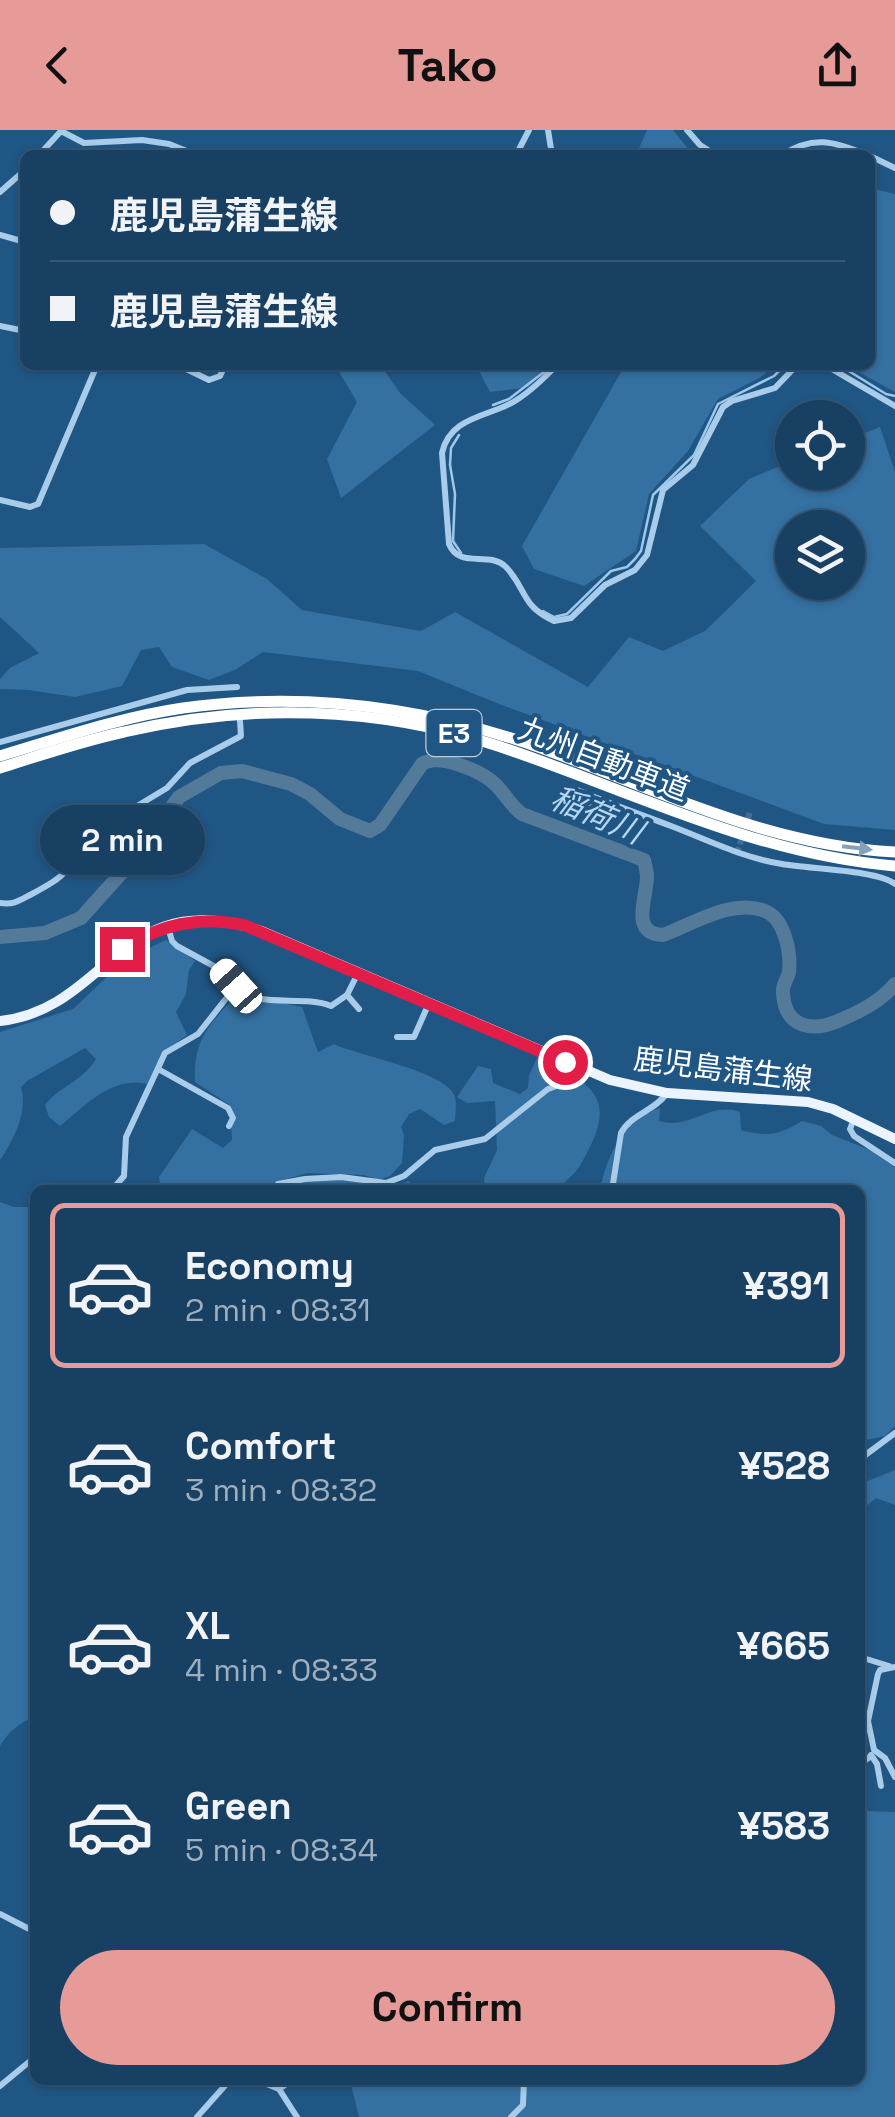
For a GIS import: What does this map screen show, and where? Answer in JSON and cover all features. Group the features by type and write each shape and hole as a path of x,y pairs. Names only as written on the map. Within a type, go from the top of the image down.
{"highway":[{"name":"九州自動車道","path":"0,756 121,721 181,709 269,701 372,706 498,734 760,828 834,845 895,852"},
{"name":"九州自動車道","path":"0,768 124,732 184,720 270,712 371,717 495,745 756,841 848,861 895,866"}],"main road":[{"name":"鹿児島蒲生線","path":"0,1021 44,1009 122,949 168,925 206,920 244,925 621,1083 667,1093 808,1102 895,1139"}],"street":[{"path":"687,130 708,150"},
{"path":"44,150 62,131 84,143 142,140 184,150"},
{"path":"791,150 814,142 852,150"},
{"path":"0,192 20,174"},
{"path":"0,500 30,507 38,504 95,370"},
{"path":"188,370 209,380 220,376 223,370"},
{"path":"551,370 510,405 459,426 444,443 442,453 452,552 458,558 497,561 508,568 529,606 554,621 571,618 605,585 634,570 646,555 663,490 692,465 723,407 775,388 793,370"},
{"path":"834,370 895,406"},
{"path":"0,742 188,690 237,688"},
{"path":"0,903 12,905 62,878 78,853 82,828 110,823 167,788 190,763 241,736 240,721"},
{"path":"608,803 586,806 573,794 577,790 737,853 815,870 886,876 895,884"},
{"path":"168,925 177,946 222,970 250,998 306,999 331,1006 347,995 358,973"},
{"path":"116,1185 124,1176 126,1138 165,1053 198,1034 236,986"},
{"path":"347,995 359,1009"},
{"path":"397,1037 414,1037 428,1003"},
{"path":"158,1069 228,1108 233,1118 229,1126"},
{"path":"277,1185 341,1177 386,1183 404,1176 435,1150 486,1139 548,1089 588,1072"},
{"path":"613,1185 626,1124 660,1103 667,1093"},
{"path":"854,1119 850,1129 854,1136 895,1163"},
{"path":"865,1455 895,1434"},
{"path":"865,1659 893,1667"},
{"path":"881,1786 868,1721 878,1674 893,1667"},
{"path":"865,1759 872,1753"},
{"path":"872,1753 884,1758 895,1777"},
{"path":"0,1914 30,1929"},
{"path":"0,2086 30,2061"},
{"path":"197,2117 226,2085"},
{"path":"271,2085 279,2088 297,2117"},
{"path":"279,2088 284,2085"},
{"path":"510,2117 523,2105 524,2085"}],"shaded area":[{"path":"647,130 673,130 689,150 638,150"},
{"path":"875,189 895,194 895,392 855,370 875,370"},
{"path":"338,370 384,370 400,393 435,425 341,498 327,459 357,402"},
{"path":"479,370 544,370 529,387 490,392"},
{"path":"622,370 769,370 718,399 688,451 649,494 636,551 584,586 534,569 522,546"},
{"path":"880,427 895,472 895,830 824,824 418,671 263,652 235,670 209,680 172,667 159,647 141,650 122,686 75,697 0,689 0,679 10,668 39,653 0,617 0,548 204,544 267,579 302,610 421,631 455,612 588,687 629,637 663,651 705,631 756,581 700,526 749,479 775,468 775,490 865,490 865,433"},
{"path":"166,940 195,961 189,970 186,994 176,1012 187,1035 162,1053 147,1084 111,1088 60,1126 49,1117 45,1105 96,1059 85,1048 27,1081 21,1087 23,1106 18,1125 0,1160 0,1032 73,1009 126,959"},
{"path":"237,993 302,1007 318,1052 334,1044 437,1080 455,1097 455,1121 444,1125 420,1109 409,1114 401,1127 402,1163 390,1176 379,1180 364,1175 307,1173 267,1185 160,1185 159,1177 192,1129 223,1148 232,1140 230,1105 195,1082 200,1043"},
{"path":"537,1058 589,1088 600,1111 591,1145 577,1170 562,1185 485,1185 497,1150 495,1101 467,1103 457,1097 478,1066 491,1069 493,1083 520,1094 528,1088"},
{"path":"660,1108 659,1121 670,1123 719,1110 740,1112 741,1130 758,1134 780,1132 802,1121 895,1160 895,1426 885,1436 865,1439 865,1185 601,1185 619,1140 647,1113"},
{"path":"334,1179 387,1185 296,1185"},
{"path":"0,1202 30,1207 30,1720 15,1728 0,1746"},
{"path":"895,1470 895,1505 876,1498 865,1507 865,1482"},
{"path":"865,1808 895,1812 895,2117 359,2117 351,2085 865,2085"}],"waterway":[{"path":"493,405 509,399 547,370"},
{"path":"543,611 554,617 567,614 611,571 627,567 635,559 641,551 653,495 694,455 718,404 780,370"},
{"path":"847,370 895,396"},
{"path":"459,435 451,448 450,465 455,494 453,541 461,553"},
{"name":"稲荷川","path":"0,937 45,933 81,918 133,860 179,797 221,773 242,771 291,784 340,819 370,831 380,825 422,764 439,761 471,769 489,780 522,814 644,860 647,877 642,913 646,928 653,933 663,935 713,914 739,908 772,915 782,929 789,956 783,990 785,1005 794,1020 802,1024 819,1026 838,1021 876,1001 895,984"}],"tunnel":[{"path":"737,853 750,812"}],"route":[{"path":"122,949 146,934 181,922 206,920 244,925 565,1062"}]}
